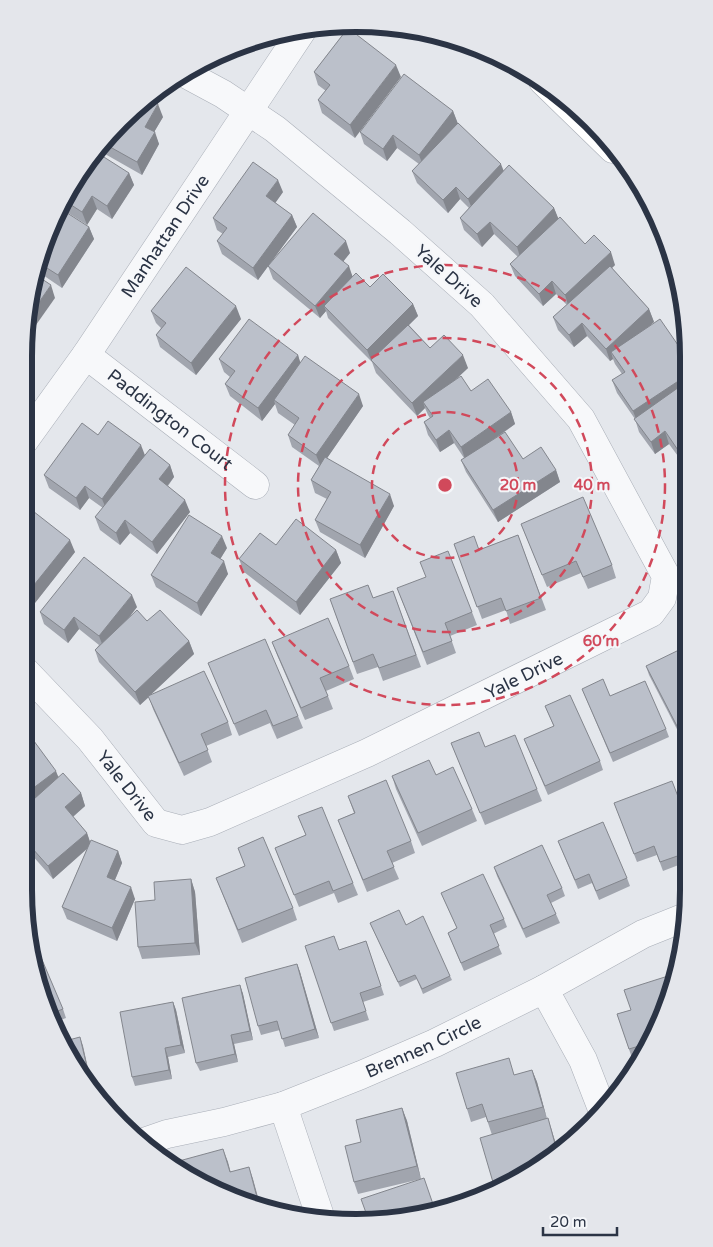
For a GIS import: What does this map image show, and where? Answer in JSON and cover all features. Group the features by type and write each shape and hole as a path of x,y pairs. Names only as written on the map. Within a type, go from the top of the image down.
{"street":[{"name":"Manhattan Drive","path":"32,430 86,355 249,112 296,38"},
{"name":"Yale Drive","path":"32,678 90,739 156,824 182,830 210,822 367,752 651,613 662,598 666,576 581,420 482,305 400,232 275,129 223,94 192,78"},
{"name":"Paddington Court","path":"86,355 255,485"},
{"name":"Brennen Circle","path":"150,1140 167,1134 224,1122 282,1106 435,1043 544,989 643,934 679,919"},
{"path":"544,989 583,1060 600,1104"},
{"path":"282,1106 319,1212"}],"building":[{"path":"353,32 396,65 350,125 318,100 330,85 314,72 344,33"},
{"path":"404,74 453,111 419,155 393,135 383,149 360,132"},
{"path":"155,102 158,104 145,127 155,132 137,162 110,147 127,127"},
{"path":"458,123 501,164 468,199 456,187 443,200 412,171"},
{"path":"102,156 129,173 107,206 92,196 82,212 70,205 87,176"},
{"path":"253,162 278,180 266,196 292,215 253,268 217,241 227,228 213,218"},
{"path":"509,165 554,208 517,247 490,222 477,234 460,218"},
{"path":"66,212 89,227 58,275 46,267"},
{"path":"313,213 346,241 334,254 349,266 315,306 268,266"},
{"path":"560,217 585,244 594,235 611,252 565,295 552,281 539,294 510,264"},
{"path":"610,266 649,309 606,349 582,323 569,335 553,317"},
{"path":"186,267 236,306 191,363 156,335 166,323 151,311"},
{"path":"356,273 370,287 383,274 413,304 367,350 324,306"},
{"path":"42,279 51,285 37,306"},
{"path":"249,319 298,355 258,408 225,384 235,371 219,359"},
{"path":"660,319 680,348 680,380 633,411 612,380 625,372 611,352"},
{"path":"408,325 430,348 444,335 463,355 412,403 371,360"},
{"path":"305,356 359,394 316,455 288,435 299,418 274,400"},
{"path":"461,376 471,391 488,379 511,412 461,447 449,430 436,440 424,422 433,416 423,402"},
{"path":"680,386 680,453 665,431 651,442 634,419"},
{"path":"108,421 141,445 102,499 85,486 76,498 44,475 82,423 98,435"},
{"path":"505,432 523,459 541,447 556,470 493,510 461,460"},
{"path":"150,449 170,465 159,479 185,500 152,542 125,520 116,533 95,517"},
{"path":"325,457 390,494 360,545 315,520 331,492 311,480"},
{"path":"583,497 612,565 583,577 576,561 542,575 521,524"},
{"path":"32,510 70,540 32,588"},
{"path":"189,515 222,536 211,553 224,561 197,603 151,575"},
{"path":"296,519 336,550 296,602 239,559 260,533 276,545"},
{"path":"518,535 541,598 506,611 501,598 477,607 454,544 474,536 479,550"},
{"path":"448,551 472,612 445,623 452,641 423,652 397,588 426,577 420,562"},
{"path":"84,557 132,595 99,636 74,617 64,630 40,612"},
{"path":"368,585 373,598 393,591 416,655 379,668 373,654 353,662 330,599"},
{"path":"137,610 147,621 160,610 189,641 135,692 95,650"},
{"path":"328,618 349,666 320,678 328,696 301,708 272,642"},
{"path":"265,639 298,716 273,726 266,710 234,724 208,663"},
{"path":"680,649 680,727 678,728 646,666"},
{"path":"204,671 228,722 201,734 208,750 179,763 148,696"},
{"path":"603,679 610,696 645,681 666,729 610,753 582,689"},
{"path":"570,695 600,761 545,786 524,739 554,726 545,706"},
{"path":"479,732 485,747 515,735 537,789 480,813 451,743"},
{"path":"32,738 56,771 32,789"},
{"path":"429,760 436,775 453,767 472,809 418,833 392,776"},
{"path":"63,773 81,793 65,807 87,833 48,866 32,848 32,801"},
{"path":"386,780 411,841 387,851 394,867 363,880 338,820 355,813 348,796"},
{"path":"672,781 680,802 680,855 660,862 654,846 634,854 614,803"},
{"path":"322,807 353,883 333,891 329,881 294,895 275,848 306,835 298,816"},
{"path":"603,822 627,878 596,891 589,874 575,880 558,841"},
{"path":"263,837 293,908 238,930 216,878 245,866 238,848"},
{"path":"91,840 118,851 107,877 131,887 112,928 62,907"},
{"path":"542,845 562,888 547,895 556,914 523,929 494,867"},
{"path":"483,874 504,919 490,925 499,946 461,963 448,933 457,928 441,893"},
{"path":"191,879 195,943 138,947 135,902 155,900 154,882"},
{"path":"399,910 406,925 423,916 450,976 422,989 415,975 398,982 370,923"},
{"path":"334,936 339,950 366,941 381,986 360,993 366,1011 331,1023 305,946"},
{"path":"39,955 63,1009 56,1012 50,995"},
{"path":"297,964 315,1029 282,1039 277,1021 258,1026 245,978"},
{"path":"668,977 656,1014 641,1045 629,1049 617,1014 631,1010 624,990"},
{"path":"240,985 250,1031 231,1035 235,1054 196,1063 182,998"},
{"path":"173,1002 181,1045 165,1048 169,1070 132,1077 120,1012"},
{"path":"80,1037 88,1073 76,1052 69,1040"},
{"path":"509,1058 514,1075 532,1070 543,1107 488,1122 482,1104 467,1109 456,1073"},
{"path":"402,1108 417,1166 354,1182 345,1146 361,1142 356,1120"},
{"path":"548,1118 556,1147 537,1160 494,1184 480,1138"},
{"path":"223,1149 230,1172 249,1167 257,1199 213,1181 178,1161"},
{"path":"424,1178 433,1205 399,1212 367,1215 361,1199"}]}
